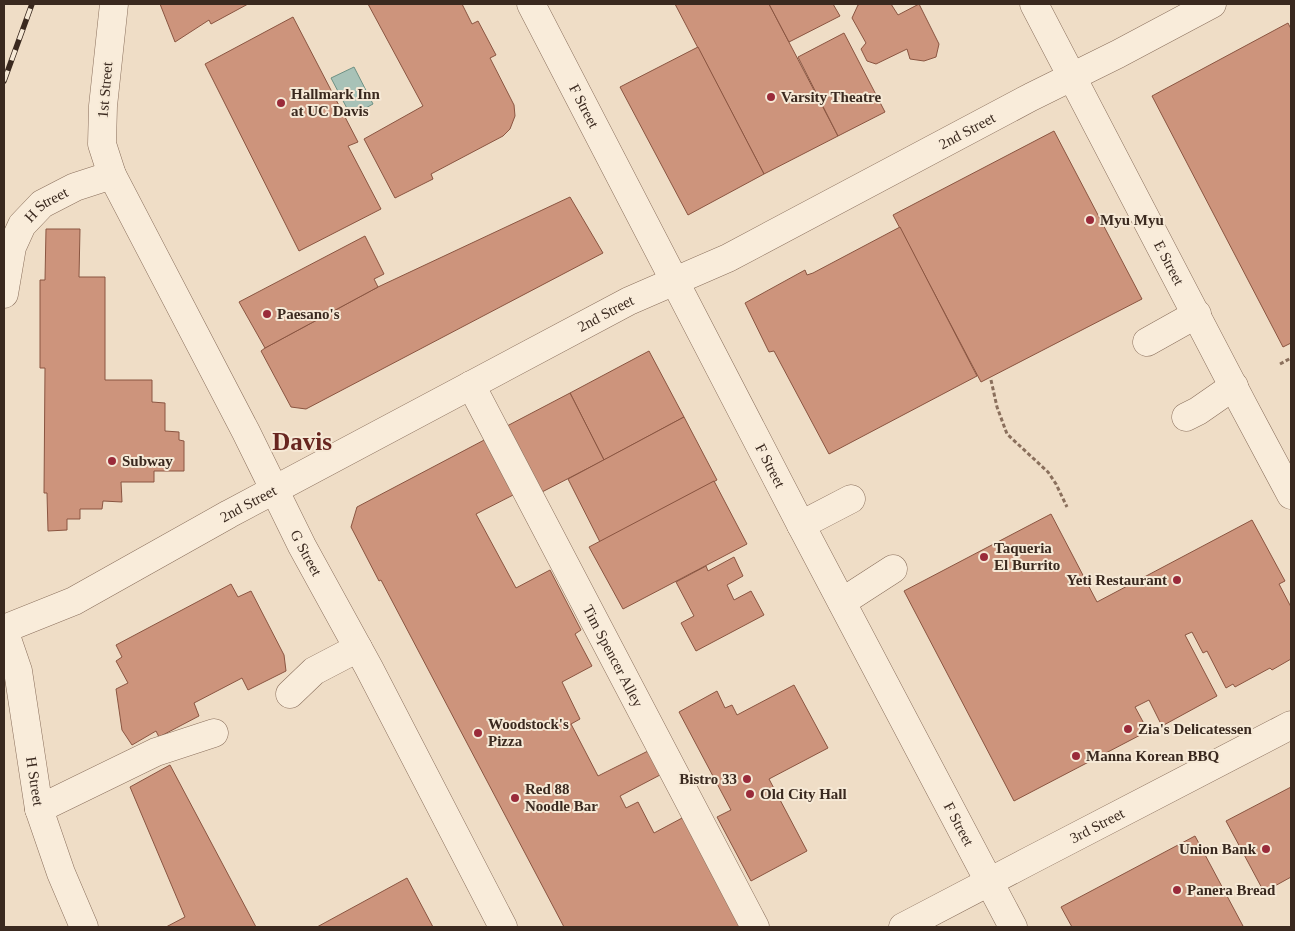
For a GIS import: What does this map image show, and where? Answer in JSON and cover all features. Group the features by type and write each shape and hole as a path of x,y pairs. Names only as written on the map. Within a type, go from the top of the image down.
{"street":[{"name":"1st Street","path":"112,175 102,144 102,134 103,106 114,4"},
{"name":"F Street","path":"531,4 1013,927"},
{"name":"E Street","path":"1034,4 1291,495"},
{"name":"2nd Street","path":"4,629 74,601 229,514 629,301 728,258 1031,97 1212,4"},
{"name":"H Street","path":"4,294 12,247 22,225 42,204 75,187 112,175"},
{"name":"G Street","path":"112,175 246,432 302,546 364,658 503,927"},
{"path":"1147,342 1197,314"},
{"name":"Tim Spencer Alley","path":"471,385 755,927"},
{"path":"1186,417 1234,386"},
{"path":"801,524 851,499"},
{"path":"842,602 893,569"},
{"name":"H Street","path":"4,629 18,671 39,809 61,872 84,927"},
{"path":"290,694 314,672 364,658"},
{"name":"3rd Street","path":"904,927 1291,725"},
{"path":"39,809 156,752 214,732"}],"path":[{"path":"1280,364 1291,358"},
{"path":"992,380 997,406 1007,434 1048,472 1067,507"}],"shaded area":[{"path":"354,67 373,104 351,116 331,78"}],"building":[{"path":"160,4 248,4 211,24 209,20 175,42"},
{"name":"Hallmark Inn at UC Davis","path":"368,4 462,4 472,24 478,21 496,55 490,58 514,105 515,116 510,129 503,136 431,174 433,179 395,198 364,139 423,106"},
{"name":"Varsity Theatre","path":"675,4 769,4 838,136 764,174"},
{"path":"769,4 833,4 840,16 789,42"},
{"path":"860,4 891,4 898,15 919,4 939,44 936,57 924,61 910,59 907,49 876,64 867,61 861,49 866,43 852,18"},
{"name":"Hallmark Inn at UC Davis","path":"293,17 358,142 348,146 381,209 299,251 205,64"},
{"path":"1288,23 1291,29 1291,343 1283,347 1152,96"},
{"path":"844,33 885,112 838,136 798,57"},
{"path":"698,47 764,174 688,215 620,87"},
{"path":"1054,131 1142,299 981,382 893,215"},
{"path":"570,197 603,253 306,409 291,407 261,351 378,287"},
{"path":"900,227 977,376 829,454 774,351 769,352 745,303 805,270 807,275 813,273"},
{"path":"46,229 80,229 79,277 105,277 105,380 152,380 152,402 165,403 165,431 179,432 179,440 184,441 184,471 154,471 154,482 121,482 122,502 103,501 102,509 80,509 80,519 67,519 67,530 48,531 47,493 44,493 45,368 40,368 40,280 45,280"},
{"path":"365,236 384,274 374,279 378,287 265,348 239,302"},
{"path":"649,351 684,417 604,460 570,393"},
{"path":"570,393 604,460 542,492 507,426"},
{"path":"684,417 717,480 600,542 568,479"},
{"path":"488,438 517,493 476,514 516,588 550,570 581,630 575,634 592,666 562,682 580,719 571,724 598,776 648,751 660,775 620,796 626,808 638,802 654,833 684,817 743,927 564,927 381,580 379,581 351,527 357,507"},
{"path":"714,481 747,544 623,609 589,547"},
{"path":"1051,514 1097,602 1252,520 1285,581 1279,584 1291,607 1291,659 1235,687 1233,684 1226,688 1207,651 1203,653 1192,632 1185,635 1217,696 1162,726 1149,700 1135,707 1148,731 1014,801 904,591"},
{"path":"734,557 743,576 727,585 734,600 751,591 764,615 696,651 681,623 694,616 676,582 706,566 708,571"},
{"path":"231,584 238,597 251,591 284,655 286,671 248,690 242,678 194,703 199,716 159,737 156,731 132,745 122,730 116,689 128,683 116,661 122,657 116,645"},
{"name":"Old City Hall","path":"794,685 828,748 769,779 807,851 751,881 717,817 731,810 679,712 717,691 725,708 732,705 737,715"},
{"path":"170,765 256,927 166,927 185,917 130,787"},
{"name":"Union Bank","path":"1291,787 1291,877 1264,892 1226,821"},
{"path":"1195,836 1243,926 1072,927 1061,907"},
{"path":"407,878 433,927 317,927"}],"railway":[{"path":"4,81 32,4"}],"place":[{"name":"Varsity Theatre","path":"771,97"},
{"name":"Hallmark Inn at UC Davis","path":"281,103"},
{"name":"Myu Myu","path":"1090,220"},
{"name":"Paesano's","path":"267,314"},
{"name":"Subway","path":"112,461"},
{"name":"Taqueria El Burrito","path":"984,557"},
{"name":"Yeti Restaurant","path":"1177,580"},
{"name":"Zia's Delicatessen","path":"1128,729"},
{"name":"Woodstock's Pizza","path":"478,733"},
{"name":"Manna Korean BBQ","path":"1076,756"},
{"name":"Bistro 33","path":"747,779"},
{"name":"Old City Hall","path":"750,794"},
{"name":"Red 88 Noodle Bar","path":"515,798"},
{"name":"Union Bank","path":"1266,849"},
{"name":"Panera Bread","path":"1177,890"}],"district":[{"name":"Davis","path":"302,441"}]}
